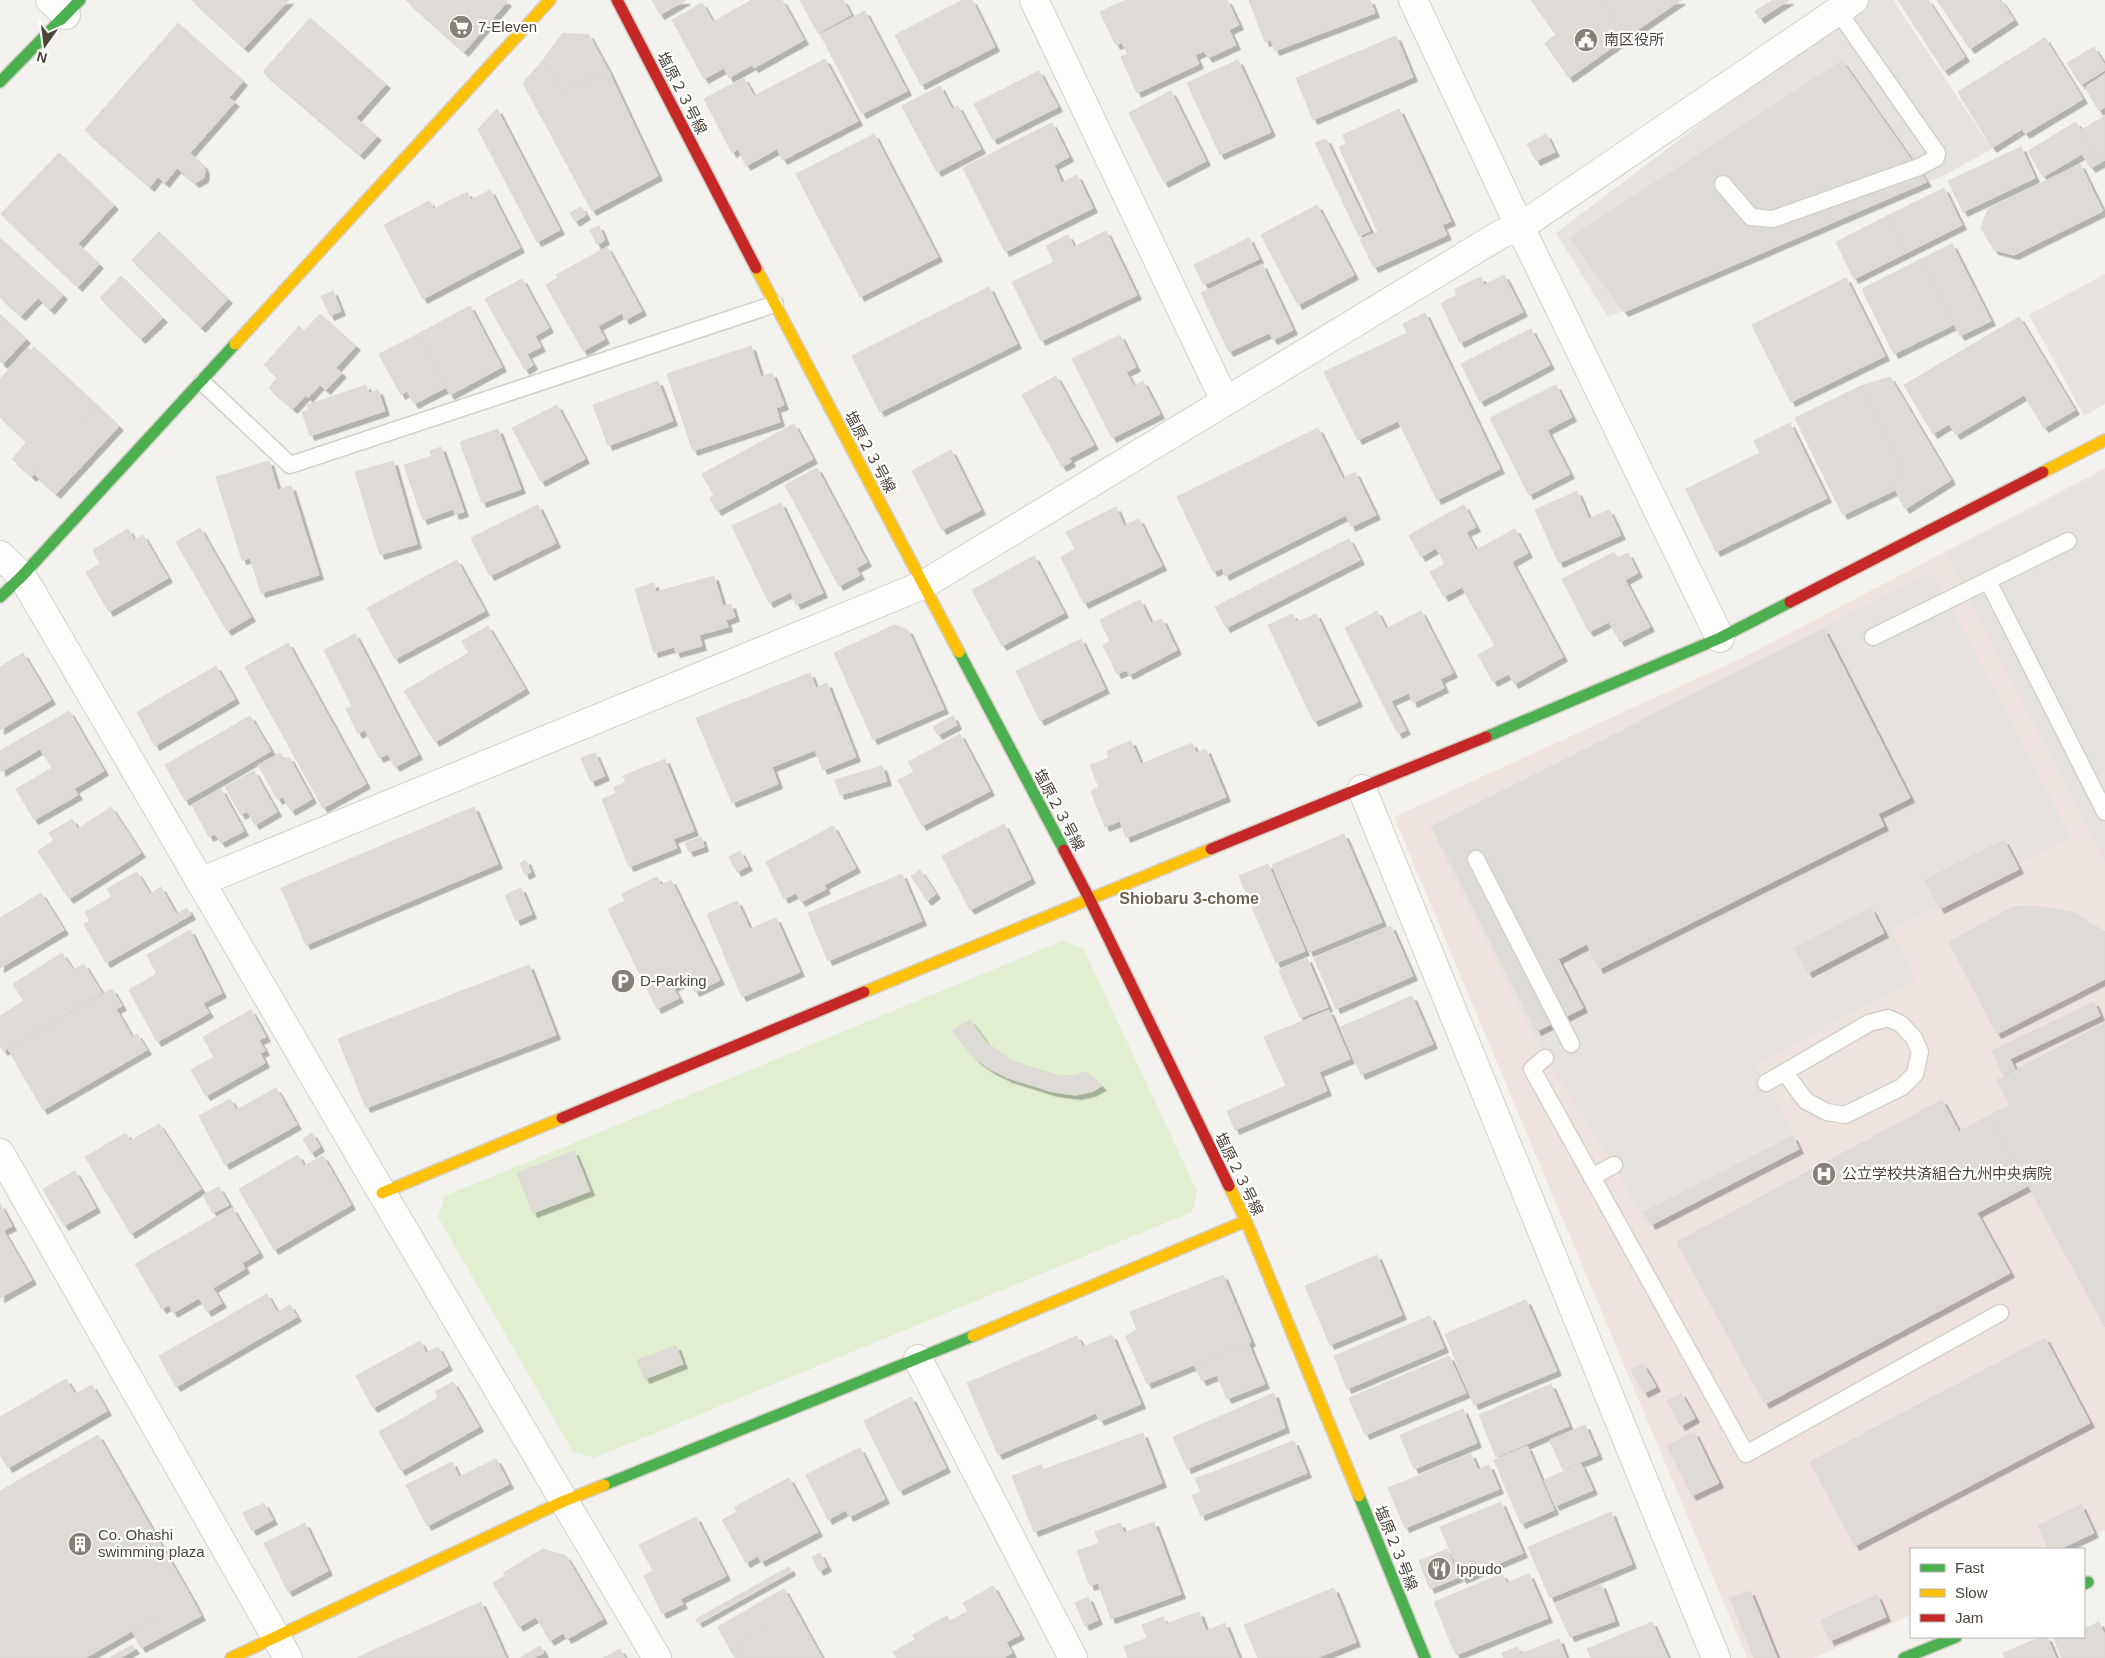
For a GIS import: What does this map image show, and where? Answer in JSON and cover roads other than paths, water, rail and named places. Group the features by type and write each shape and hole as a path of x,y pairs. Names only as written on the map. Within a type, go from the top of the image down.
{"street":[{"path":"0,596 22,576 202,382 550,0"},
{"name":"塩原２３号線","path":"617,0 774,304 1089,898 1246,1221 1425,1658"},
{"path":"1034,0 1225,401"},
{"path":"1413,0 1520,227 1720,638"},
{"path":"0,82 65,5"},
{"path":"200,882 923,584 1500,234 1520,227 1846,6"},
{"path":"382,1193 1089,898 1362,789 1720,638 2105,440"},
{"path":"0,555 22,576 382,1193 657,1658"},
{"path":"1362,789 1716,1658"},
{"path":"0,1153 283,1648"},
{"path":"231,1658 283,1648 564,1500 918,1359 1246,1221"},
{"path":"918,1359 1073,1658"},
{"path":"1904,1658 1954,1638"}],"lane":[{"path":"1723,184 1750,217 1773,219 1919,167 1936,158 1937,153 1846,6"},
{"path":"202,382 290,465 774,304"},
{"path":"1873,637 2068,541"},
{"path":"1988,581 2105,812"},
{"path":"1476,860 1571,1044"},
{"path":"1766,1083 1869,1023 1888,1018 1901,1024 1914,1038 1920,1052 1915,1074 1902,1087 1845,1114 1826,1112 1806,1101 1785,1073"},
{"path":"1545,1058 1532,1069 1746,1454 2000,1313"},
{"path":"1592,1177 1614,1165"}],"place":[{"name":"7-Eleven","path":"461,27"},
{"name":"南区役所","path":"1586,40"},
{"name":"D-Parking","path":"623,981"},
{"name":"公立学校共済組合九州中央病院","path":"1824,1174"},
{"name":"Co. Ohashi swimming plaza","path":"80,1544"},
{"name":"Ippudo","path":"1439,1569"}],"district":[{"name":"Shiobaru 3-chome","path":"1189,898"}]}
